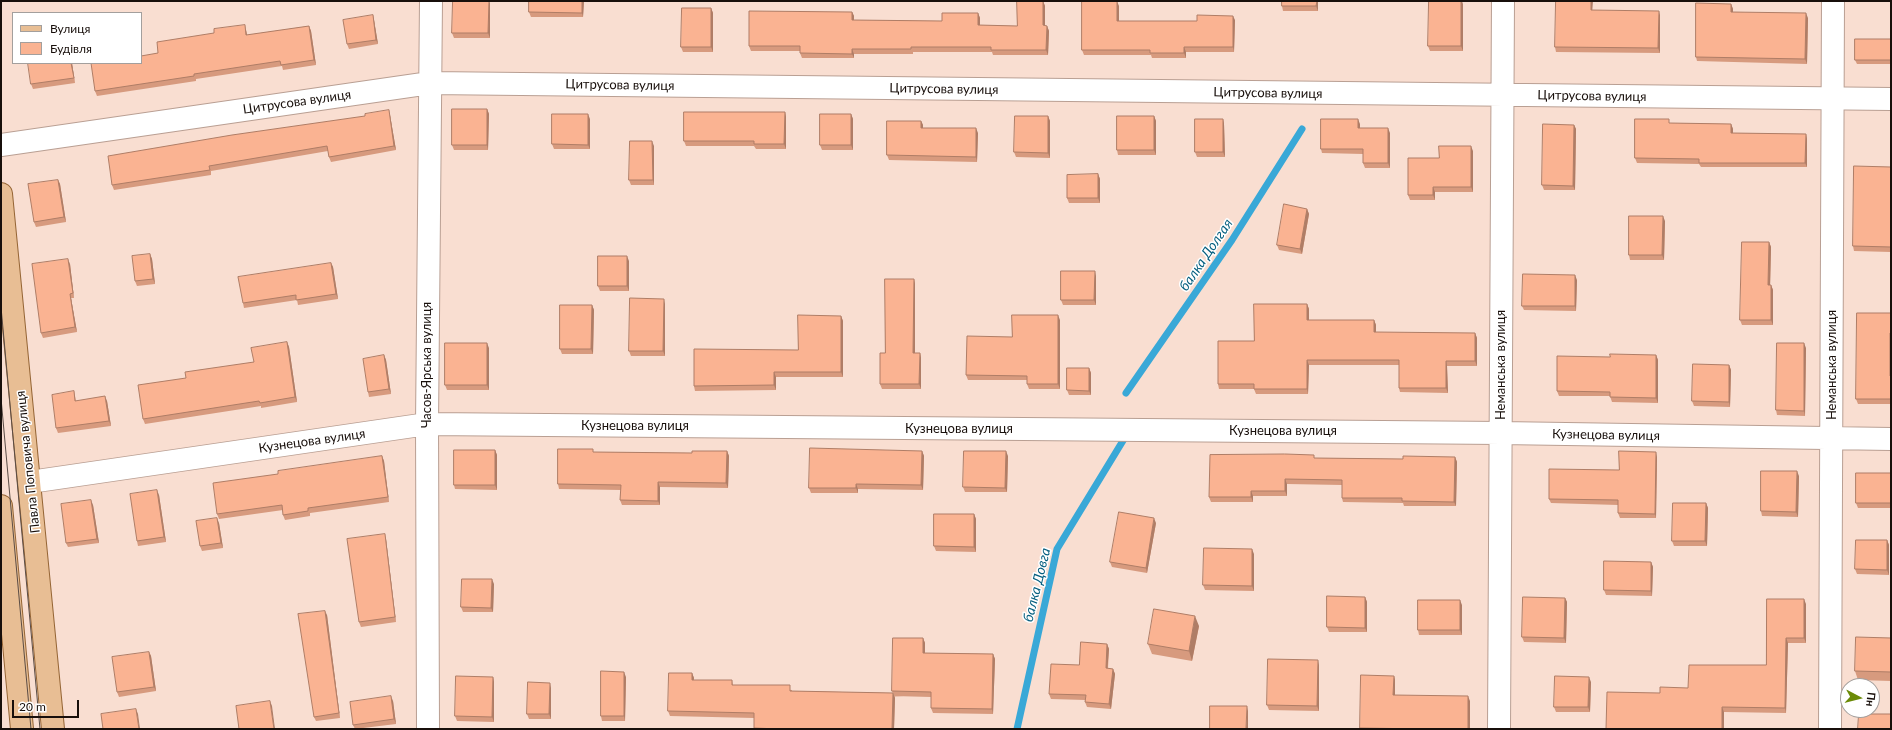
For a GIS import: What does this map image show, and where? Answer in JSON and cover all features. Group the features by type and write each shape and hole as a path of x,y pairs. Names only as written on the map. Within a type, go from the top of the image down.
{"main road":[{"name":"Павла Поповича вулиця","path":"1,194 53,729"},
{"path":"1,506 22,729"}],"street":[{"name":"Часов-Ярська вулиця","path":"428,729 427,424 431,1"},
{"name":"Неманська вулиця","path":"1499,729 1503,1"},
{"name":"Неманська вулиця","path":"1830,729 1833,1"},
{"name":"Цитрусова вулиця","path":"1,145 430,83 1891,99"},
{"name":"Кузнецова вулиця","path":"30,482 427,424 1501,433 1891,439"}],"building":[{"path":"453,1 489,1 488,33 452,33"},
{"path":"529,1 582,1 582,13 529,12"},
{"path":"1017,1 1043,1 1043,25 1047,26 1046,50 991,50 991,47 911,47 911,49 852,49 852,54 800,53 800,46 749,46 749,11 852,12 852,20 942,21 942,13 978,13 978,25 1017,26"},
{"path":"1082,1 1117,1 1117,21 1197,21 1197,15 1233,16 1233,47 1184,47 1184,53 1150,53 1150,50 1082,50"},
{"path":"1282,1 1317,1 1316,6 1282,6"},
{"path":"1429,1 1461,1 1461,46 1428,46"},
{"path":"1556,1 1591,1 1591,10 1659,11 1658,48 1555,47"},
{"path":"1696,3 1731,4 1731,12 1806,13 1805,59 1696,57"},
{"path":"682,8 711,8 711,47 681,47"},
{"path":"373,15 376,40 347,44 343,20"},
{"path":"245,25 246,35 309,26 314,60 281,65 280,61 95,91 91,64 142,64 142,56 158,53 157,42 214,33 214,29"},
{"path":"1855,39 1891,39 1891,60 1855,60"},
{"path":"28,64 71,64 74,78 31,84"},
{"path":"452,109 487,109 487,145 452,145"},
{"path":"389,110 394,146 329,157 327,146 209,166 210,170 112,185 108,156 232,135 365,116 365,114"},
{"path":"684,112 785,112 784,144 754,144 754,141 684,141"},
{"path":"552,114 588,114 588,145 552,144"},
{"path":"820,114 851,114 851,145 820,145"},
{"path":"1015,116 1048,116 1048,153 1014,152"},
{"path":"1117,116 1154,116 1154,150 1117,150"},
{"path":"1195,119 1223,119 1223,152 1195,152"},
{"path":"1321,119 1358,119 1358,128 1388,128 1388,163 1363,163 1363,149 1321,149"},
{"path":"1635,119 1669,119 1669,123 1731,124 1731,133 1806,134 1805,163 1699,163 1699,159 1635,158"},
{"path":"887,121 921,121 921,128 976,128 976,157 887,155"},
{"path":"1543,124 1574,125 1573,186 1542,185"},
{"path":"630,141 652,141 653,180 629,180"},
{"path":"1439,146 1471,146 1471,187 1433,187 1433,195 1408,195 1408,158 1439,158"},
{"path":"1854,166 1891,167 1891,247 1853,246"},
{"path":"1098,174 1098,198 1067,198 1067,175"},
{"path":"58,180 64,217 34,222 28,184"},
{"path":"1284,204 1307,209 1300,249 1277,245"},
{"path":"1629,216 1663,216 1662,255 1629,255"},
{"path":"1742,242 1769,242 1768,285 1771,285 1771,320 1740,320"},
{"path":"150,254 153,279 135,281 132,256"},
{"path":"598,256 627,256 627,286 598,286"},
{"path":"68,259 73,293 70,294 75,327 41,333 32,264"},
{"path":"331,263 336,294 296,300 296,295 243,303 238,277"},
{"path":"1061,271 1095,271 1094,300 1061,300"},
{"path":"1523,274 1575,275 1575,306 1522,306"},
{"path":"885,279 914,279 913,353 920,353 919,384 880,384 880,353 885,353"},
{"path":"630,298 664,299 663,351 629,351"},
{"path":"1254,304 1307,304 1307,320 1374,320 1374,332 1475,333 1475,361 1446,361 1446,388 1399,388 1399,360 1307,360 1307,389 1254,389 1254,384 1218,384 1218,341 1254,341"},
{"path":"560,305 592,305 591,349 560,349"},
{"path":"1857,313 1891,313 1891,399 1856,399"},
{"path":"798,315 841,316 841,372 774,372 774,385 694,386 694,349 798,350"},
{"path":"1012,315 1058,315 1058,384 1027,384 1027,376 966,375 967,336 1012,337"},
{"path":"287,342 295,397 143,419 138,385 186,378 185,372 254,362 251,348"},
{"path":"445,343 487,343 487,385 445,385"},
{"path":"1777,343 1804,343 1804,411 1776,410"},
{"path":"1610,354 1656,355 1656,398 1610,397 1610,392 1557,391 1557,356 1610,357"},
{"path":"384,355 389,389 368,392 363,359"},
{"path":"1693,364 1729,365 1729,402 1692,401"},
{"path":"1067,368 1089,368 1089,391 1067,390"},
{"path":"74,391 75,401 105,396 109,421 56,428 52,395"},
{"path":"810,448 922,451 921,485 856,484 856,488 809,488"},
{"path":"558,449 593,449 593,452 692,453 692,451 727,451 726,483 658,482 658,501 620,500 621,485 558,484"},
{"path":"454,450 495,450 495,485 454,485"},
{"path":"964,451 1006,451 1005,488 963,487"},
{"path":"1619,451 1656,452 1655,514 1618,513 1618,500 1549,499 1549,469 1619,470"},
{"path":"1210,455 1314,455 1314,458 1403,459 1403,456 1455,457 1454,502 1402,501 1402,498 1342,498 1342,480 1285,479 1285,491 1251,491 1251,497 1209,497"},
{"path":"382,456 388,497 308,508 308,511 283,515 282,505 217,514 213,483 278,474 278,471"},
{"path":"1761,471 1797,471 1796,512 1761,511"},
{"path":"1856,473 1891,473 1891,503 1856,503"},
{"path":"157,490 164,537 137,541 130,494"},
{"path":"91,500 97,539 66,543 61,504"},
{"path":"1673,503 1706,503 1705,541 1672,541"},
{"path":"1119,512 1154,518 1146,568 1110,562"},
{"path":"934,514 974,514 974,547 934,546"},
{"path":"217,518 221,543 200,546 196,521"},
{"path":"385,534 395,617 359,622 347,539"},
{"path":"1856,540 1887,540 1887,570 1855,569"},
{"path":"1204,548 1252,549 1252,586 1203,585"},
{"path":"1604,561 1651,562 1651,591 1604,590"},
{"path":"462,579 492,579 491,608 461,607"},
{"path":"1327,596 1365,597 1365,628 1327,627"},
{"path":"1523,597 1565,598 1564,638 1522,637"},
{"path":"1767,599 1804,599 1804,638 1786,638 1785,708 1722,707 1722,729 1606,729 1607,692 1660,693 1660,687 1688,688 1689,665 1766,665"},
{"path":"1418,600 1460,600 1460,630 1418,630"},
{"path":"1154,609 1195,616 1189,651 1148,644"},
{"path":"325,611 339,713 314,717 298,614"},
{"path":"1856,637 1891,638 1891,672 1855,671"},
{"path":"893,638 923,638 923,653 993,654 992,709 931,708 931,692 892,691"},
{"path":"1081,642 1107,644 1106,668 1113,669 1109,704 1085,702 1086,695 1049,694 1051,664 1079,665"},
{"path":"149,652 154,687 117,692 112,657"},
{"path":"1268,659 1318,660 1317,706 1267,705"},
{"path":"601,671 624,672 624,716 601,716"},
{"path":"669,673 692,673 692,680 732,680 732,685 790,685 790,691 893,693 892,729 754,728 754,713 668,711"},
{"path":"1361,675 1394,676 1393,695 1468,696 1468,729 1360,728"},
{"path":"456,676 493,677 492,717 455,716"},
{"path":"1555,676 1589,677 1588,707 1554,707"},
{"path":"528,682 550,683 549,714 527,714"},
{"path":"391,696 394,719 353,725 350,702"},
{"path":"270,701 274,729 239,729 236,706"},
{"path":"1210,706 1247,706 1246,729 1210,729"},
{"path":"136,709 139,729 103,729 101,714"},
{"path":"1880,714 1891,714 1891,729 1858,729 1859,718 1880,718"}],"waterway":[{"name":"балка Долгая","path":"1126,393 1232,240 1302,129"},
{"name":"балка Довга","path":"1017,729 1057,549 1124,439"}],"tram line":[{"path":"1,307 40,729"},
{"path":"1,398 31,729"}]}
